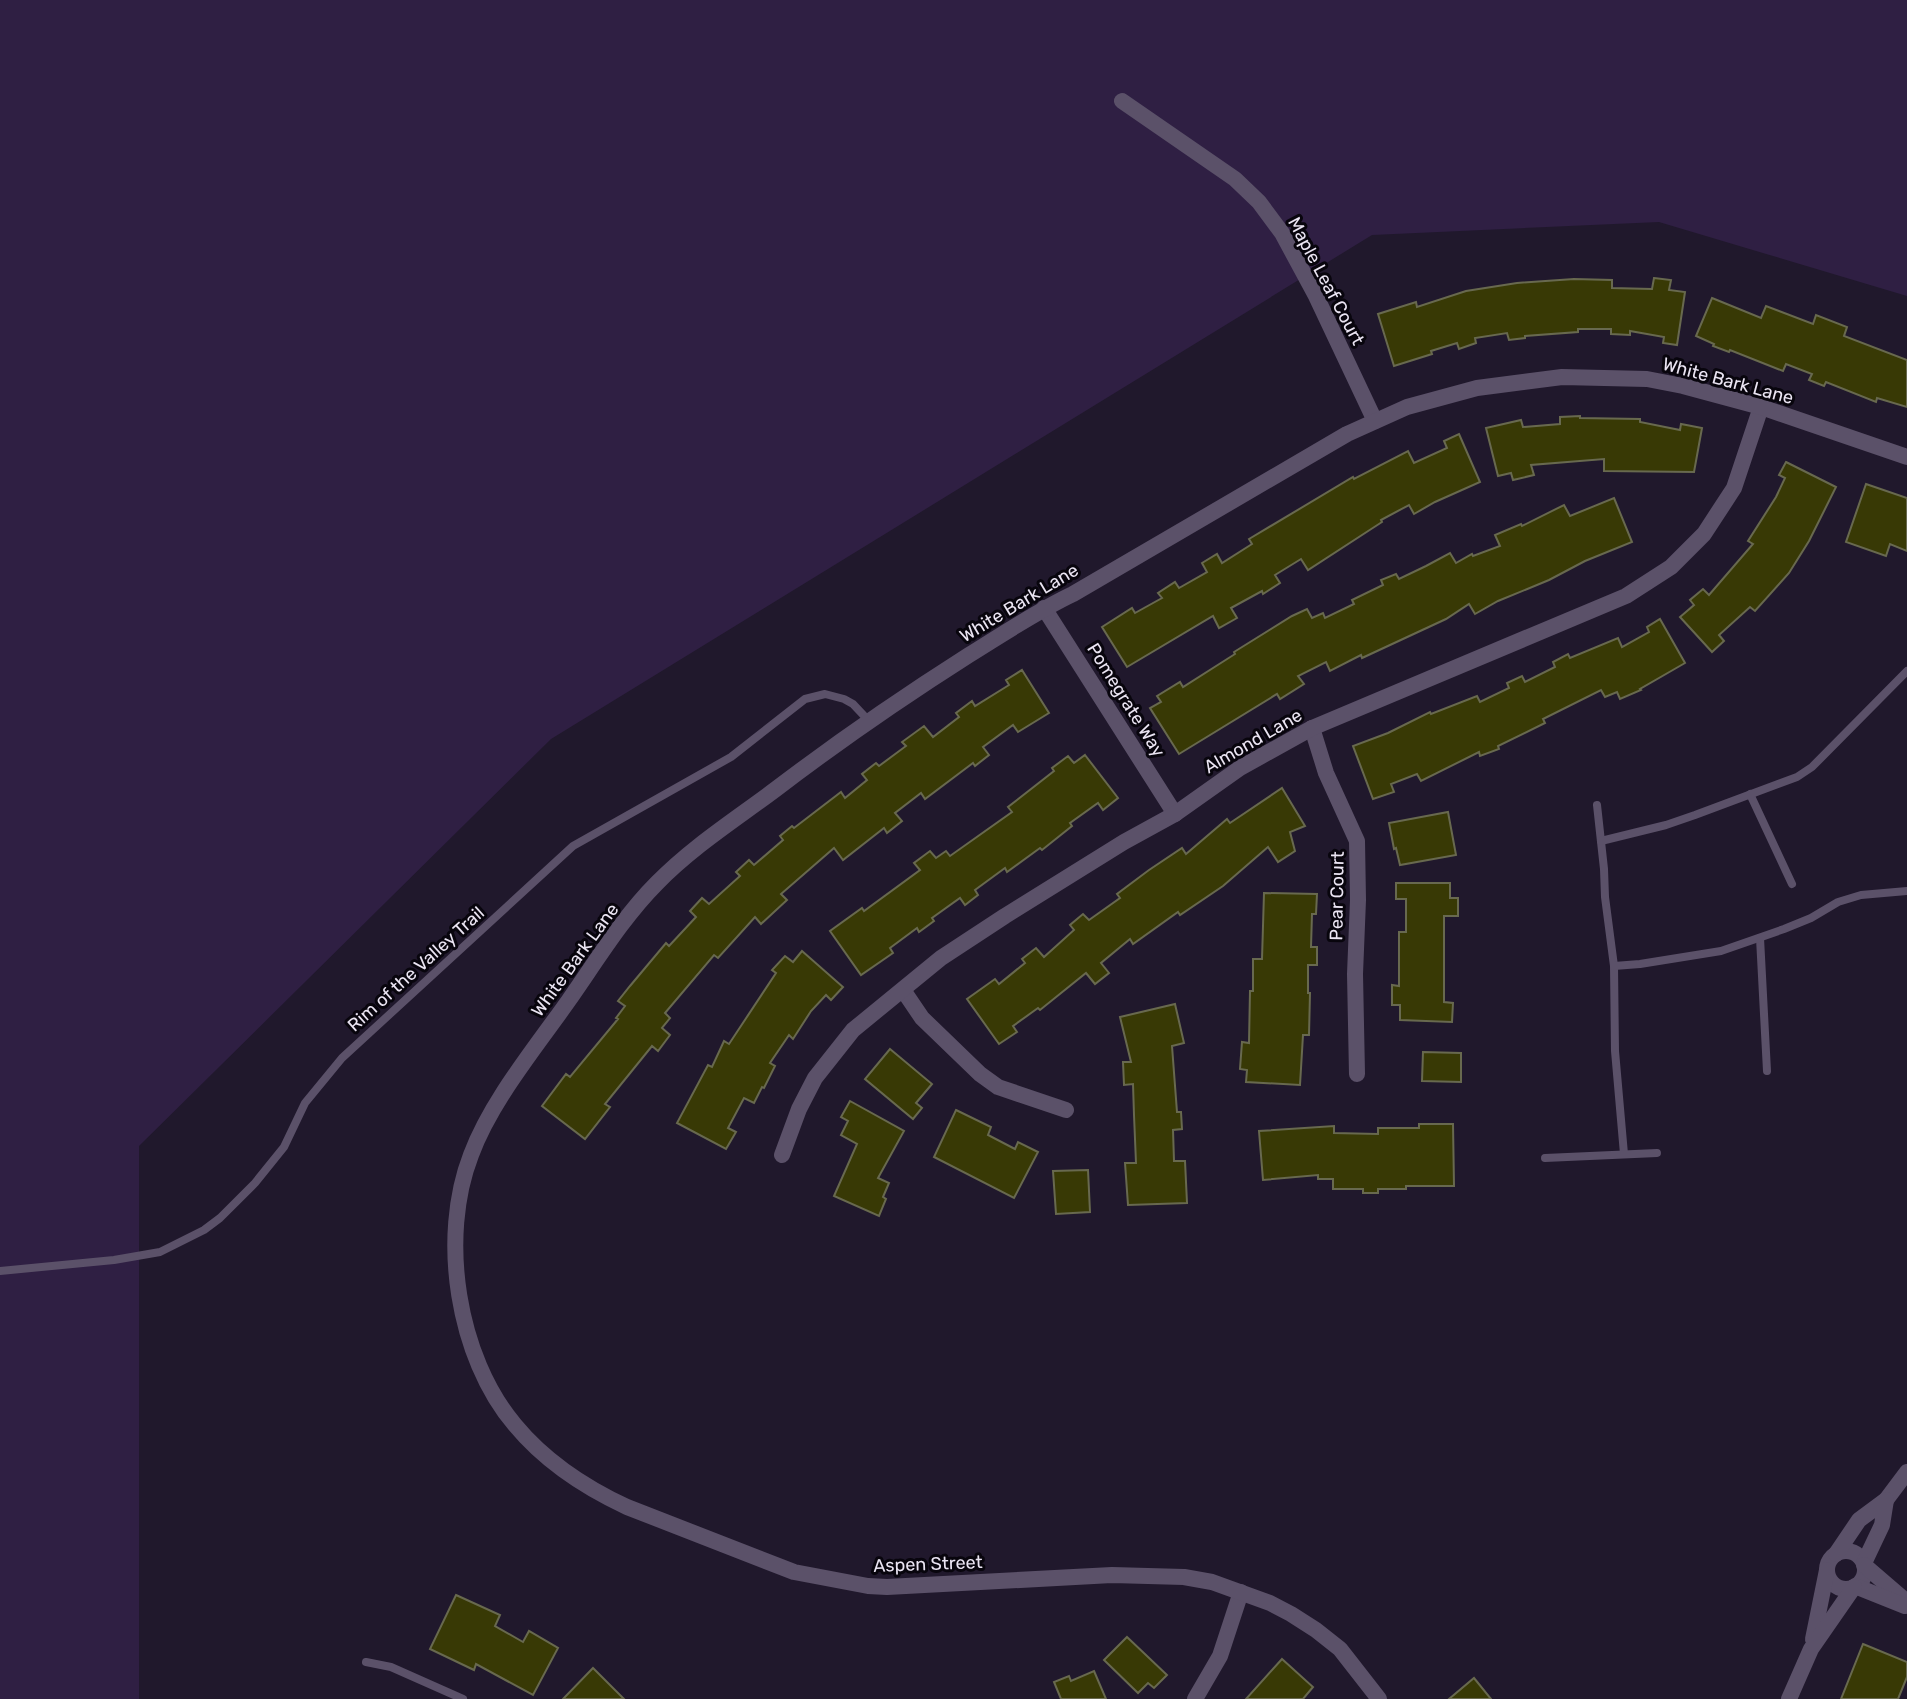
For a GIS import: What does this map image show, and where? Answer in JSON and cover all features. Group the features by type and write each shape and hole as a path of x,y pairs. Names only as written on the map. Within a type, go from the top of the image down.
{"street":[{"name":"Maple Leaf Court","path":"1122,101 1235,179 1259,202 1282,233 1316,296 1375,421"},
{"name":"White Bark Lane","path":"463,1315 455,1245 460,1195 471,1154 498,1100 604,950 655,885 680,861 869,720 1044,608 1073,594 1347,434 1407,407 1477,388 1562,377 1647,379 1761,407 1907,457"},
{"name":"Almond Lane","path":"782,1155 799,1109 815,1078 853,1030 941,958 1124,842 1175,814 1240,768 1312,728 1626,596 1671,567 1704,534 1734,488 1761,407"},
{"name":"Pomegrate Way","path":"1044,608 1175,814"},
{"name":"Pear Court","path":"1312,728 1326,773 1357,841 1357,1074"},
{"path":"903,990 922,1018 980,1074 999,1087 1066,1110"},
{"name":"Aspen Street","path":"463,1315 486,1381 514,1424 538,1449 603,1496 627,1507 794,1572 841,1582 887,1587 1112,1575 1184,1577 1212,1582 1291,1614 1316,1630 1340,1649 1379,1699"},
{"path":"1836,1554 1859,1520 1886,1500 1907,1472"},
{"path":"1811,1648 1854,1586 1863,1579 1864,1564 1882,1525 1886,1500"},
{"path":"1789,1699 1811,1648 1831,1558 1836,1554 1842,1551 1852,1552 1861,1558 1907,1605"},
{"path":"1828,1570 1829,1576 1842,1588 1854,1586 1907,1605"},
{"path":"1195,1699 1220,1656 1241,1592"}],"lane":[{"path":"1601,841 1666,825 1797,776 1812,767 1907,671"},
{"name":"Rim of the Valley Trail","path":"0,1271 114,1260 160,1252 204,1230 255,1183 284,1147 305,1103 342,1058 573,846 731,757 804,699 825,694 844,699 869,720"},
{"path":"1750,794 1792,884"},
{"path":"1597,805 1614,966 1615,1051 1624,1154"},
{"path":"1614,966 1710,953 1760,938 1811,918 1839,902 1861,895 1907,891"},
{"path":"1760,938 1767,1071"},
{"path":"1545,1158 1657,1153"},
{"path":"366,1662 391,1667 463,1699"}],"shaded area":[{"path":"0,0 1907,0 1907,296 1659,222 1372,235 551,739 139,1146 139,1699 0,1699"}],"building":[{"path":"1654,278 1671,280 1669,290 1685,292 1677,345 1663,343 1664,337 1630,331 1630,335 1611,334 1611,329 1578,329 1578,332 1525,336 1509,340 1507,333 1475,338 1476,343 1459,349 1457,343 1394,366 1378,314 1416,302 1417,307 1466,291 1517,283 1574,279 1612,280 1612,288 1652,289"},
{"path":"1712,298 1761,318 1766,306 1813,324 1816,315 1847,327 1844,336 1907,360 1907,407 1877,398 1876,402 1826,382 1824,386 1809,380 1812,374 1786,364 1783,371 1713,346 1714,344 1696,336"},
{"path":"1560,417 1640,419 1640,422 1680,430 1681,424 1702,428 1694,472 1604,471 1604,459 1531,465 1534,475 1513,480 1511,473 1498,476 1486,428 1521,420 1523,427 1560,424"},
{"path":"1459,434 1480,482 1414,514 1409,505 1381,520 1382,522 1308,570 1301,559 1275,575 1280,583 1231,608 1237,618 1219,628 1213,616 1127,667 1102,627 1132,608 1135,613 1162,598 1158,593 1175,582 1179,588 1207,572 1202,563 1217,554 1222,563 1252,544 1249,539 1353,477 1354,479 1408,451 1414,463 1447,448 1444,441"},
{"path":"1786,462 1836,487 1809,541 1789,573 1755,611 1750,607 1719,635 1724,641 1712,652 1680,617 1694,605 1690,600 1703,589 1709,595 1753,544 1748,541 1776,497 1785,478 1779,475"},
{"path":"1866,484 1907,498 1907,551 1890,544 1886,556 1846,542"},
{"path":"1614,498 1632,542 1585,561 1475,614 1469,604 1446,619 1330,671 1326,662 1298,676 1304,684 1280,699 1277,694 1179,754 1150,708 1161,702 1157,696 1180,682 1183,687 1235,654 1234,652 1307,609 1312,618 1323,613 1325,618 1354,604 1352,600 1383,585 1381,580 1396,574 1399,579 1450,553 1456,563 1472,554 1473,556 1500,546 1495,535 1521,524 1522,526 1564,505 1570,516"},
{"path":"1660,619 1685,663 1641,690 1620,699 1617,692 1605,697 1601,690 1543,719 1545,723 1498,746 1499,749 1480,756 1479,752 1421,781 1417,774 1391,784 1394,792 1373,799 1353,746 1388,733 1430,712 1431,714 1477,696 1480,702 1509,688 1507,683 1522,676 1525,682 1555,667 1553,662 1568,654 1570,658 1618,638 1622,647 1649,632 1647,627"},
{"path":"1022,670 1049,713 1018,732 1013,725 983,747 989,755 975,766 973,763 925,799 921,793 895,813 902,821 887,833 884,828 843,860 834,848 781,894 787,900 761,924 755,917 718,958 714,955 665,1013 670,1018 662,1028 670,1035 658,1051 652,1046 605,1104 610,1107 585,1139 542,1106 566,1074 570,1077 618,1019 616,1018 625,1006 618,1001 666,943 669,946 696,917 690,911 702,898 709,904 740,876 736,872 749,860 754,865 783,840 780,836 841,792 845,798 867,780 862,774 876,763 879,766 906,746 902,742 924,726 933,737 959,717 956,713 972,701 975,706 1009,685 1006,680"},
{"path":"1085,755 1118,798 1103,810 1098,803 1070,823 1072,826 1042,850 1040,848 1007,872 1005,868 975,890 978,895 965,905 960,898 932,918 934,921 919,932 917,928 890,948 893,953 861,975 830,931 862,908 864,911 920,870 914,863 930,851 936,858 946,851 950,856 1012,812 1008,807 1054,771 1052,768 1068,756 1074,763"},
{"path":"1282,788 1305,826 1290,832 1295,851 1278,862 1268,847 1223,886 1180,915 1178,912 1133,944 1130,939 1101,963 1109,973 1095,984 1086,973 1040,1010 1038,1008 1013,1026 1017,1032 999,1044 967,999 995,979 999,984 1025,963 1022,959 1036,948 1044,957 1074,930 1070,925 1083,914 1089,920 1120,898 1117,894 1149,870 1182,848 1186,854 1227,819 1230,823"},
{"path":"1448,812 1456,855 1400,865 1389,823"},
{"path":"1396,883 1450,883 1450,898 1458,898 1458,916 1444,916 1444,1002 1453,1003 1452,1022 1400,1020 1400,1005 1392,1005 1392,985 1399,986 1399,932 1406,932 1406,899 1396,899"},
{"path":"1264,893 1317,894 1316,914 1312,914 1311,947 1317,947 1317,965 1308,965 1309,1035 1303,1035 1300,1085 1246,1082 1247,1070 1240,1069 1242,1042 1249,1043 1253,959 1262,959"},
{"path":"802,951 843,987 831,1000 826,995 811,1011 793,1039 789,1035 770,1063 775,1066 754,1103 744,1098 728,1128 736,1132 726,1149 677,1123 708,1065 712,1067 724,1041 729,1044 776,973 772,970 785,956 793,962"},
{"path":"1175,1004 1184,1043 1172,1046 1177,1112 1181,1112 1182,1129 1173,1130 1174,1161 1185,1161 1187,1203 1128,1205 1125,1163 1136,1163 1133,1084 1124,1085 1123,1062 1131,1062 1120,1017"},
{"path":"890,1049 932,1084 916,1103 922,1108 913,1119 865,1079"},
{"path":"1423,1052 1461,1053 1461,1082 1422,1081"},
{"path":"850,1101 904,1131 878,1178 889,1183 879,1216 834,1196 857,1144 841,1135 848,1121 841,1117"},
{"path":"956,1110 991,1127 988,1135 1015,1149 1018,1142 1038,1152 1014,1198 934,1157"},
{"path":"1419,1124 1453,1124 1454,1186 1406,1186 1406,1189 1378,1189 1378,1193 1363,1193 1363,1189 1333,1189 1333,1179 1318,1179 1318,1175 1263,1180 1259,1131 1334,1126 1334,1133 1378,1134 1378,1128 1419,1128"},
{"path":"1088,1170 1090,1212 1056,1214 1053,1171"},
{"path":"456,1595 500,1615 495,1626 523,1642 529,1631 558,1648 533,1695 476,1664 474,1670 430,1649"},
{"path":"1127,1637 1167,1675 1154,1688 1148,1683 1138,1693 1104,1660"},
{"path":"1863,1644 1907,1662 1907,1677 1898,1699 1841,1699"},
{"path":"1282,1659 1313,1687 1303,1699 1246,1699"},
{"path":"593,1668 624,1699 563,1699"},
{"path":"1094,1671 1106,1699 1061,1699 1054,1682 1069,1676 1071,1681"},
{"path":"1474,1678 1491,1699 1449,1699"}]}
